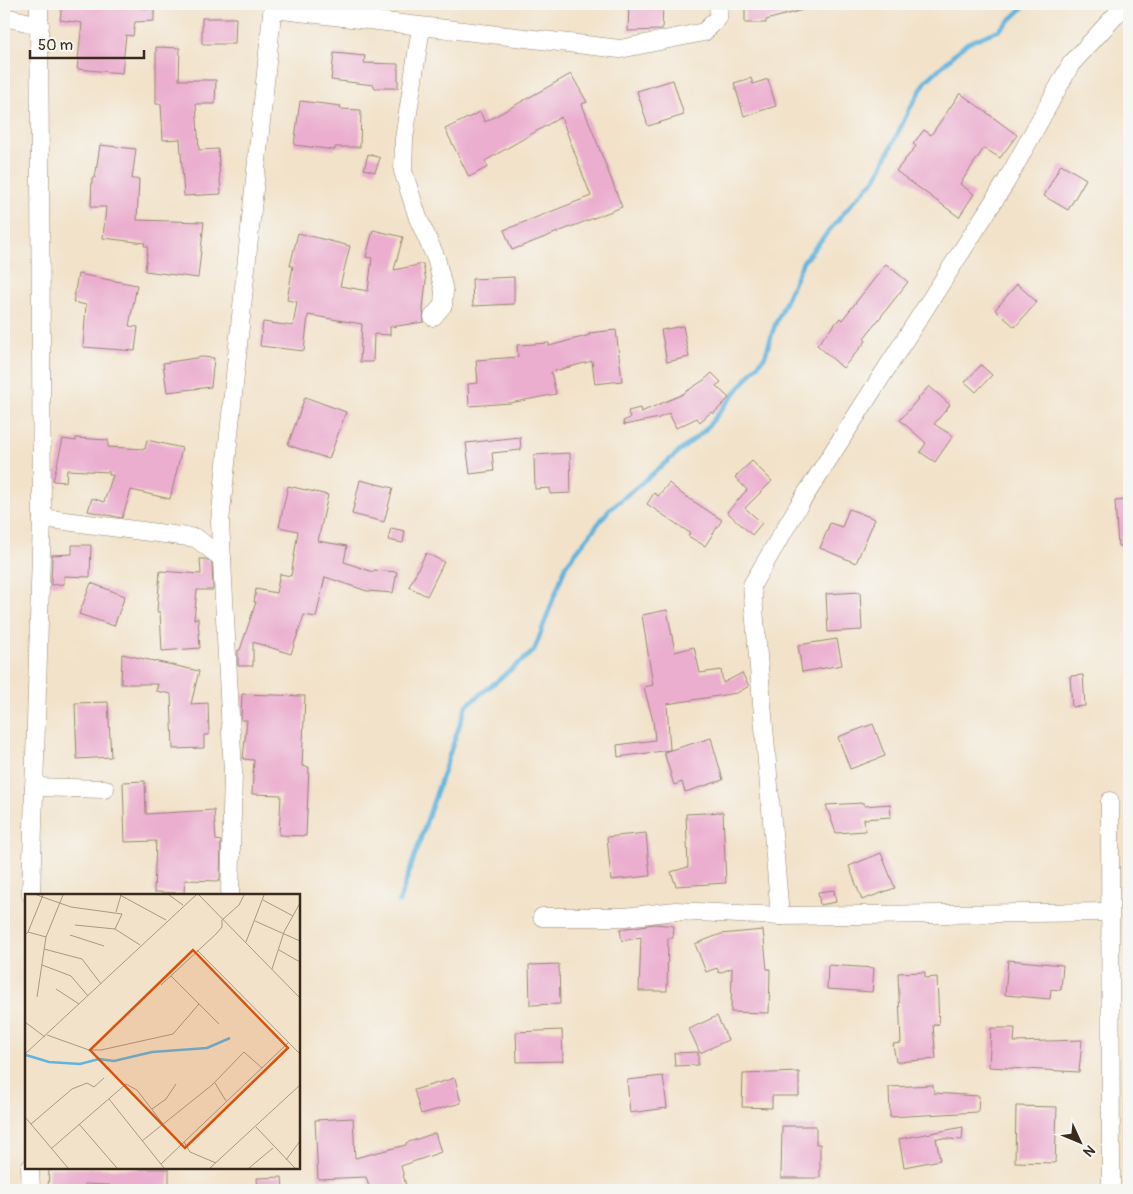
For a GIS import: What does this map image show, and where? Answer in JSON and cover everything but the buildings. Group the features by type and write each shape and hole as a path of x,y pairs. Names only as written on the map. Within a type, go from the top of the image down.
{"street":[{"path":"31,894 42,518 40,4"},
{"path":"230,894 233,772 220,522 273,7 421,27 620,50 704,32 718,18 719,4"},
{"path":"780,916 752,584 799,505 1006,182 1071,64 1126,4"},
{"path":"4,17 40,25"},
{"path":"421,27 404,139 403,171 418,218 436,258 444,291 443,305 433,317"},
{"path":"42,518 196,538 222,558"},
{"path":"196,538 220,522"},
{"path":"34,787 106,789"},
{"path":"1110,800 1108,912 1111,1190"},
{"path":"542,917 625,917 675,910 780,916 1108,912"},
{"path":"30,1169 31,1190"}],"waterway":[{"path":"399,902 466,706 534,651 566,565 609,510 705,430 765,356 775,325 803,262 853,202 876,178 909,110 926,81 967,43 999,30 1027,4"}]}
